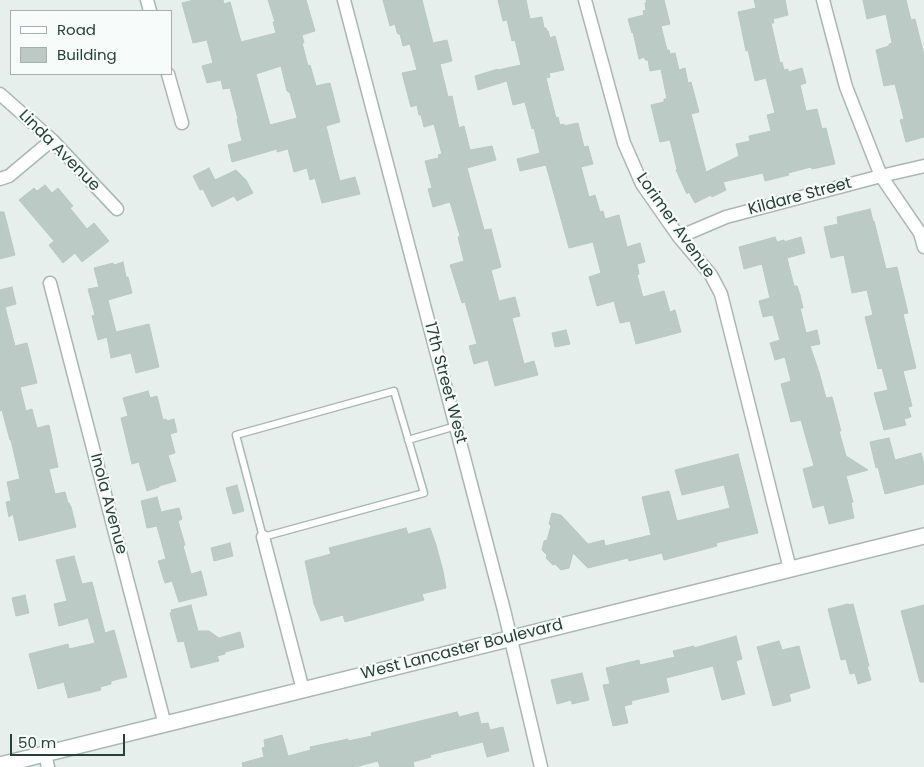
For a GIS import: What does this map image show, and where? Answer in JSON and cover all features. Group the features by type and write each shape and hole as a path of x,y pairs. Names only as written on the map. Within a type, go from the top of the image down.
{"street":[{"name":"17th Street West","path":"344,0 511,638 542,767"},
{"name":"Lorimer Avenue","path":"586,0 624,142 642,184 680,237 711,275 721,294 790,569"},
{"path":"823,0 846,87 881,176 920,233 924,247"},
{"path":"168,75 182,123"},
{"name":"Linda Avenue","path":"0,94 52,140 117,209"},
{"path":"0,179 9,176 52,140"},
{"name":"Kildare Street","path":"680,237 726,217 924,166"},
{"name":"Inola Avenue","path":"50,283 165,724"},
{"name":"West Lancaster Boulevard","path":"0,765 47,760 165,724 924,536"},
{"path":"263,537 303,690"}],"lane":[{"path":"394,391 408,440 424,493 263,537 236,435 394,391"},
{"path":"408,440 456,426"}],"building":[{"path":"194,0 223,0 224,4 230,2 241,42 276,33 273,22 275,22 268,0 306,0 315,31 302,35 304,43 302,43 316,86 330,83 340,122 326,126 340,181 355,177 360,194 322,203 315,178 310,180 307,168 294,172 288,149 277,152 277,149 232,162 228,145 242,141 230,88 223,89 221,80 207,83 202,66 213,63 207,40 193,43 182,3","holes":["281,66 287,91 290,93 297,118 270,125 256,74"]},
{"path":"383,0 422,0 433,43 447,40 452,61 440,64 448,97 452,96 459,128 464,126 470,150 492,146 496,160 467,168 484,230 491,229 501,267 491,270 499,301 515,297 520,316 512,318 524,364 534,361 538,375 495,386 488,360 474,364 469,346 477,344 465,302 462,303 450,265 464,261 458,237 460,236 450,202 433,207 428,189 432,188 425,161 439,158 438,155 442,154 434,124 424,127 417,105 411,107 402,73 417,70 410,44 403,46 395,24 390,26"},
{"path":"498,0 526,0 530,19 542,17 544,28 548,31 550,38 555,36 564,70 549,73 550,77 546,78 556,118 558,117 560,125 578,123 584,147 588,146 593,164 581,167 589,197 595,195 600,212 603,211 605,219 619,215 627,247 640,243 645,262 637,264 639,274 637,275 643,297 664,291 670,312 675,310 681,332 636,344 630,321 620,323 614,301 597,306 589,277 601,273 593,242 569,248 546,165 520,171 517,159 540,153 525,102 513,105 507,81 478,90 475,76 521,65 515,40 512,41 507,20 503,21"},
{"path":"646,0 664,0 670,24 661,26 667,50 669,50 670,54 675,53 679,70 685,68 688,83 691,82 699,112 691,114 706,172 739,156 736,144 750,141 749,136 771,131 767,115 775,113 766,78 755,81 748,50 746,51 738,12 756,8 754,0 785,0 788,15 773,19 774,23 771,23 780,63 782,62 784,70 788,69 788,72 802,68 806,83 800,85 806,111 817,109 822,129 826,128 835,164 812,169 811,167 765,181 763,173 723,182 726,190 695,203 689,192 687,194 676,170 670,140 660,142 651,105 664,102 664,99 667,99 661,69 650,71 648,60 645,60 645,57 639,59 628,19 644,15 643,11 646,10"},
{"path":"863,0 906,0 911,20 915,19 924,55 924,137 906,142 900,120 904,119 895,84 884,86 876,50 889,46 892,43 886,14 867,19"},
{"path":"209,168 215,180 236,170 246,180 253,193 237,201 234,196 212,207 203,189 200,190 193,176"},
{"path":"45,185 52,193 58,188 73,206 70,208 87,229 94,223 109,241 82,262 75,253 63,263 49,245 54,241 19,200 34,188 37,191"},
{"path":"870,209 886,269 897,267 908,313 903,314 916,368 903,371 912,406 908,407 911,417 904,419 906,425 884,430 874,393 888,390 882,368 878,369 865,317 873,315 867,290 852,293 844,255 831,258 824,227 838,224 837,217"},
{"path":"0,212 4,212 15,255 0,259"},
{"path":"775,237 777,242 784,240 784,242 801,237 805,253 787,258 794,286 797,286 800,295 803,308 800,308 806,333 817,330 820,344 810,346 826,398 832,397 846,456 868,470 846,476 853,502 851,503 854,518 829,524 824,505 813,508 803,469 814,466 801,420 791,422 781,384 791,381 785,357 775,360 770,343 780,340 773,315 763,317 759,301 770,298 762,264 744,269 739,247"},
{"path":"123,262 132,293 108,300 116,332 149,324 159,367 136,373 131,353 111,358 107,337 98,340 92,316 95,315 88,289 99,287 94,268"},
{"path":"12,287 16,304 5,307 15,346 27,343 37,383 20,387 26,411 32,409 37,428 49,425 58,467 49,469 55,494 65,492 76,527 19,541 13,514 9,517 6,502 11,501 7,482 20,479 11,440 2,410 0,411 0,290"},
{"path":"566,330 570,344 555,347 552,333"},
{"path":"148,391 150,398 157,396 163,420 174,419 177,432 170,434 175,453 168,455 176,481 147,491 139,462 132,464 121,418 128,416 123,398"},
{"path":"889,438 895,460 921,453 924,464 924,484 885,494 870,442"},
{"path":"738,454 758,533 716,543 717,546 664,560 662,553 629,561 628,558 588,568 573,553 569,568 561,570 546,558 547,555 542,550 551,526 549,524 552,513 561,515 588,544 604,540 605,546 651,535 642,497 669,491 677,521 730,508 724,485 682,495 675,470"},
{"path":"237,485 244,511 233,514 226,488"},
{"path":"157,497 161,512 179,508 182,519 178,521 191,574 201,571 207,595 179,602 172,581 165,583 158,561 166,559 157,526 147,528 141,501"},
{"path":"406,528 408,534 430,528 446,588 422,594 424,600 345,622 343,615 321,621 314,604 305,561 331,554 329,548"},
{"path":"230,543 233,556 214,561 211,548"},
{"path":"74,556 82,584 92,582 105,633 114,630 127,677 111,681 111,684 100,687 101,690 68,698 64,682 38,689 29,654 68,644 69,649 95,643 88,618 59,626 54,604 67,601 56,560"},
{"path":"25,595 29,613 16,616 12,598"},
{"path":"853,604 871,680 858,684 855,673 850,674 846,659 841,660 828,609"},
{"path":"191,605 198,631 209,631 219,638 240,632 244,647 217,656 219,661 191,668 184,641 178,642 170,613 172,612 171,610"},
{"path":"924,605 924,682 920,682 901,611"},
{"path":"736,636 742,659 736,661 745,694 722,700 713,666 666,678 669,692 631,701 632,704 624,706 628,723 613,726 603,685 610,684 606,668 639,660 640,665 675,657 673,651 694,646 694,648"},
{"path":"779,641 782,650 799,646 810,688 789,694 791,701 773,706 757,647"},
{"path":"582,673 589,700 572,704 571,700 557,704 551,680"},
{"path":"457,712 459,717 478,712 481,724 488,723 490,730 503,727 509,751 487,757 483,742 430,755 431,757 413,762 414,767 380,767 378,761 355,767 243,767 242,763 264,757 262,748 265,747 264,740 282,735 288,756 311,750 310,747 372,736 371,733"}]}
